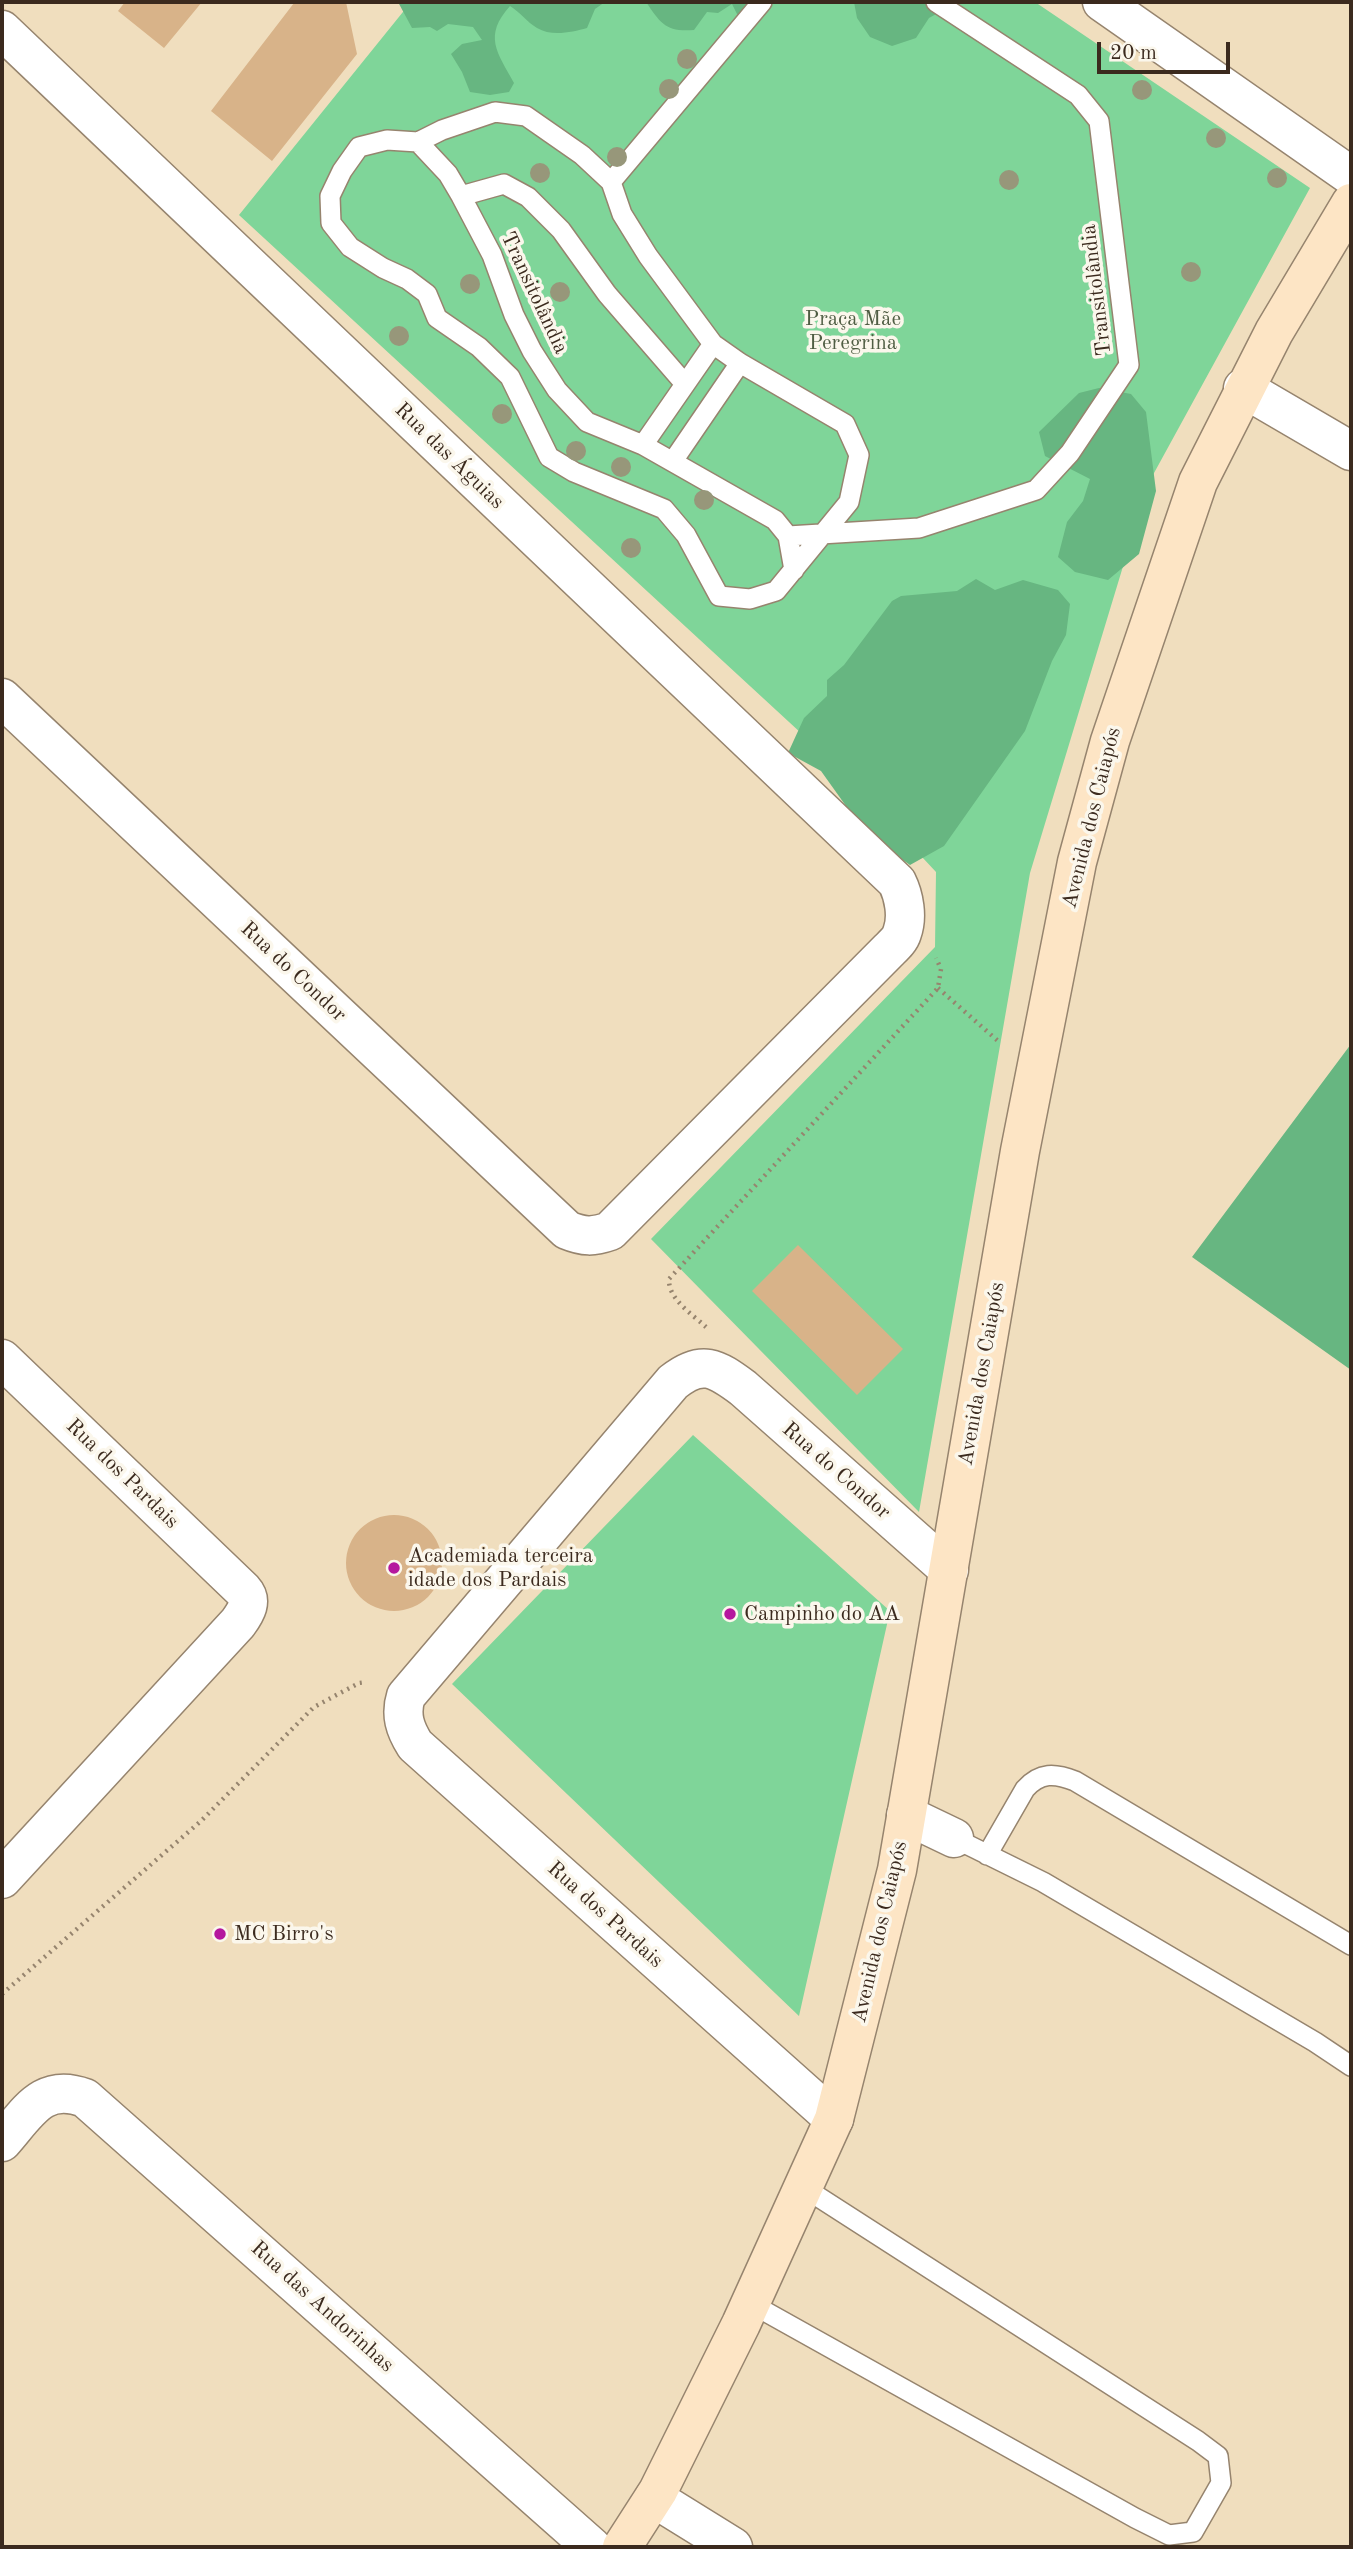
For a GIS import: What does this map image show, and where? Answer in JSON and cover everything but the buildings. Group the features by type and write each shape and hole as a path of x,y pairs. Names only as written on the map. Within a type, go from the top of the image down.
{"main road":[{"name":"Avenida dos Caiapós","path":"622,2547 654,2498 750,2303 834,2119 897,1870 1035,1074 1077,862 1110,741 1198,482 1243,388 1351,203"}],"street":[{"path":"1102,2 1351,176"},
{"name":"Rua das Águias","path":"2,30 897,882 904,898 901,935"},
{"path":"1243,388 1351,451"},
{"name":"Rua do Condor","path":"2,698 567,1230 588,1237 610,1231 901,935"},
{"name":"Rua dos Pardais","path":"2,1359 243,1590 249,1599 247,1611 238,1623 2,1879"},
{"path":"406,1696 673,1382 686,1371 700,1367 722,1373"},
{"name":"Rua do Condor","path":"722,1373 949,1570"},
{"name":"Rua dos Pardais","path":"406,1696 403,1721 415,1745 834,2119"},
{"path":"906,1815 971,1846"},
{"name":"Rua das Andorinhas","path":"2,2142 41,2098 65,2092 86,2098 593,2547"},
{"path":"654,2498 733,2547"}],"lane":[{"path":"611,182 762,2"},
{"name":"Transitolândia","path":"418,142 448,174 461,196 492,255 514,315 532,351 557,390 587,422 643,445 673,461 775,520 788,536 919,528 1036,490 1070,453 1129,365 1099,121 1077,95 936,2"},
{"path":"495,113 526,116 582,155 611,182 622,214 648,256 713,344 740,363 845,424 859,455 849,502 776,591 750,599 719,596 685,535 664,509 574,472 549,457 510,377 479,347 437,318 427,294 407,279 383,268 350,247 331,223 330,196 342,171 359,147 387,141 418,142 442,130 495,113"},
{"name":"Transitolândia","path":"461,196 504,184 528,197 561,230 607,295 685,384"},
{"path":"643,445 713,344"},
{"path":"673,461 740,363"},
{"path":"788,536 794,570"},
{"path":"1351,1945 1076,1781 1060,1775 1045,1775 1033,1780 971,1846 1055,1889 1315,2042 1351,2066"},
{"path":"750,2303 1169,2535 1194,2532 1221,2483 1218,2456 1198,2441 803,2187"}],"path":[{"path":"722,1373 730,1354 720,1340 675,1298 668,1287 669,1279 938,988 942,969 937,958 901,935"},
{"path":"938,988 1035,1074"},
{"path":"2,1994 201,1821 314,1707 359,1683 381,1681 406,1696"}],"green space":[{"path":"398,2 605,2 595,9 587,28 562,33 537,28 510,6 497,26 495,35 498,53 514,83 509,92 490,95 470,92 451,54 462,44 482,40 473,27 448,24 437,31 430,27 412,28"},
{"name":"Praça Mãe Peregrina","path":"411,2 1035,2 1310,188 1148,484 1030,873 919,1512 651,1239 935,947 936,872 840,769 239,215"},
{"path":"646,2 771,2 739,18 732,4 718,13 707,12 694,30 677,30 665,25"},
{"path":"854,2 958,2 929,18 916,38 892,46 870,37 857,18"},
{"path":"1099,388 1131,394 1146,412 1156,491 1139,554 1108,580 1075,572 1058,557 1067,522 1083,501 1090,479 1045,456 1039,432 1079,393"},
{"path":"976,579 995,590 1023,580 1058,590 1070,604 1066,635 1052,661 1025,731 944,846 910,865 866,834 821,771 788,753 804,718 827,696 827,680 844,665 892,601 901,596 957,591"},
{"path":"1351,1044 1351,1370 1192,1257"},
{"path":"693,1435 890,1611 799,2016 452,1684"}],"place":[{"name":"Academiada terceira idade dos Pardais","path":"394,1568"},
{"name":"Campinho do AA","path":"730,1614"},
{"name":"MC Birro's","path":"220,1934"}]}
